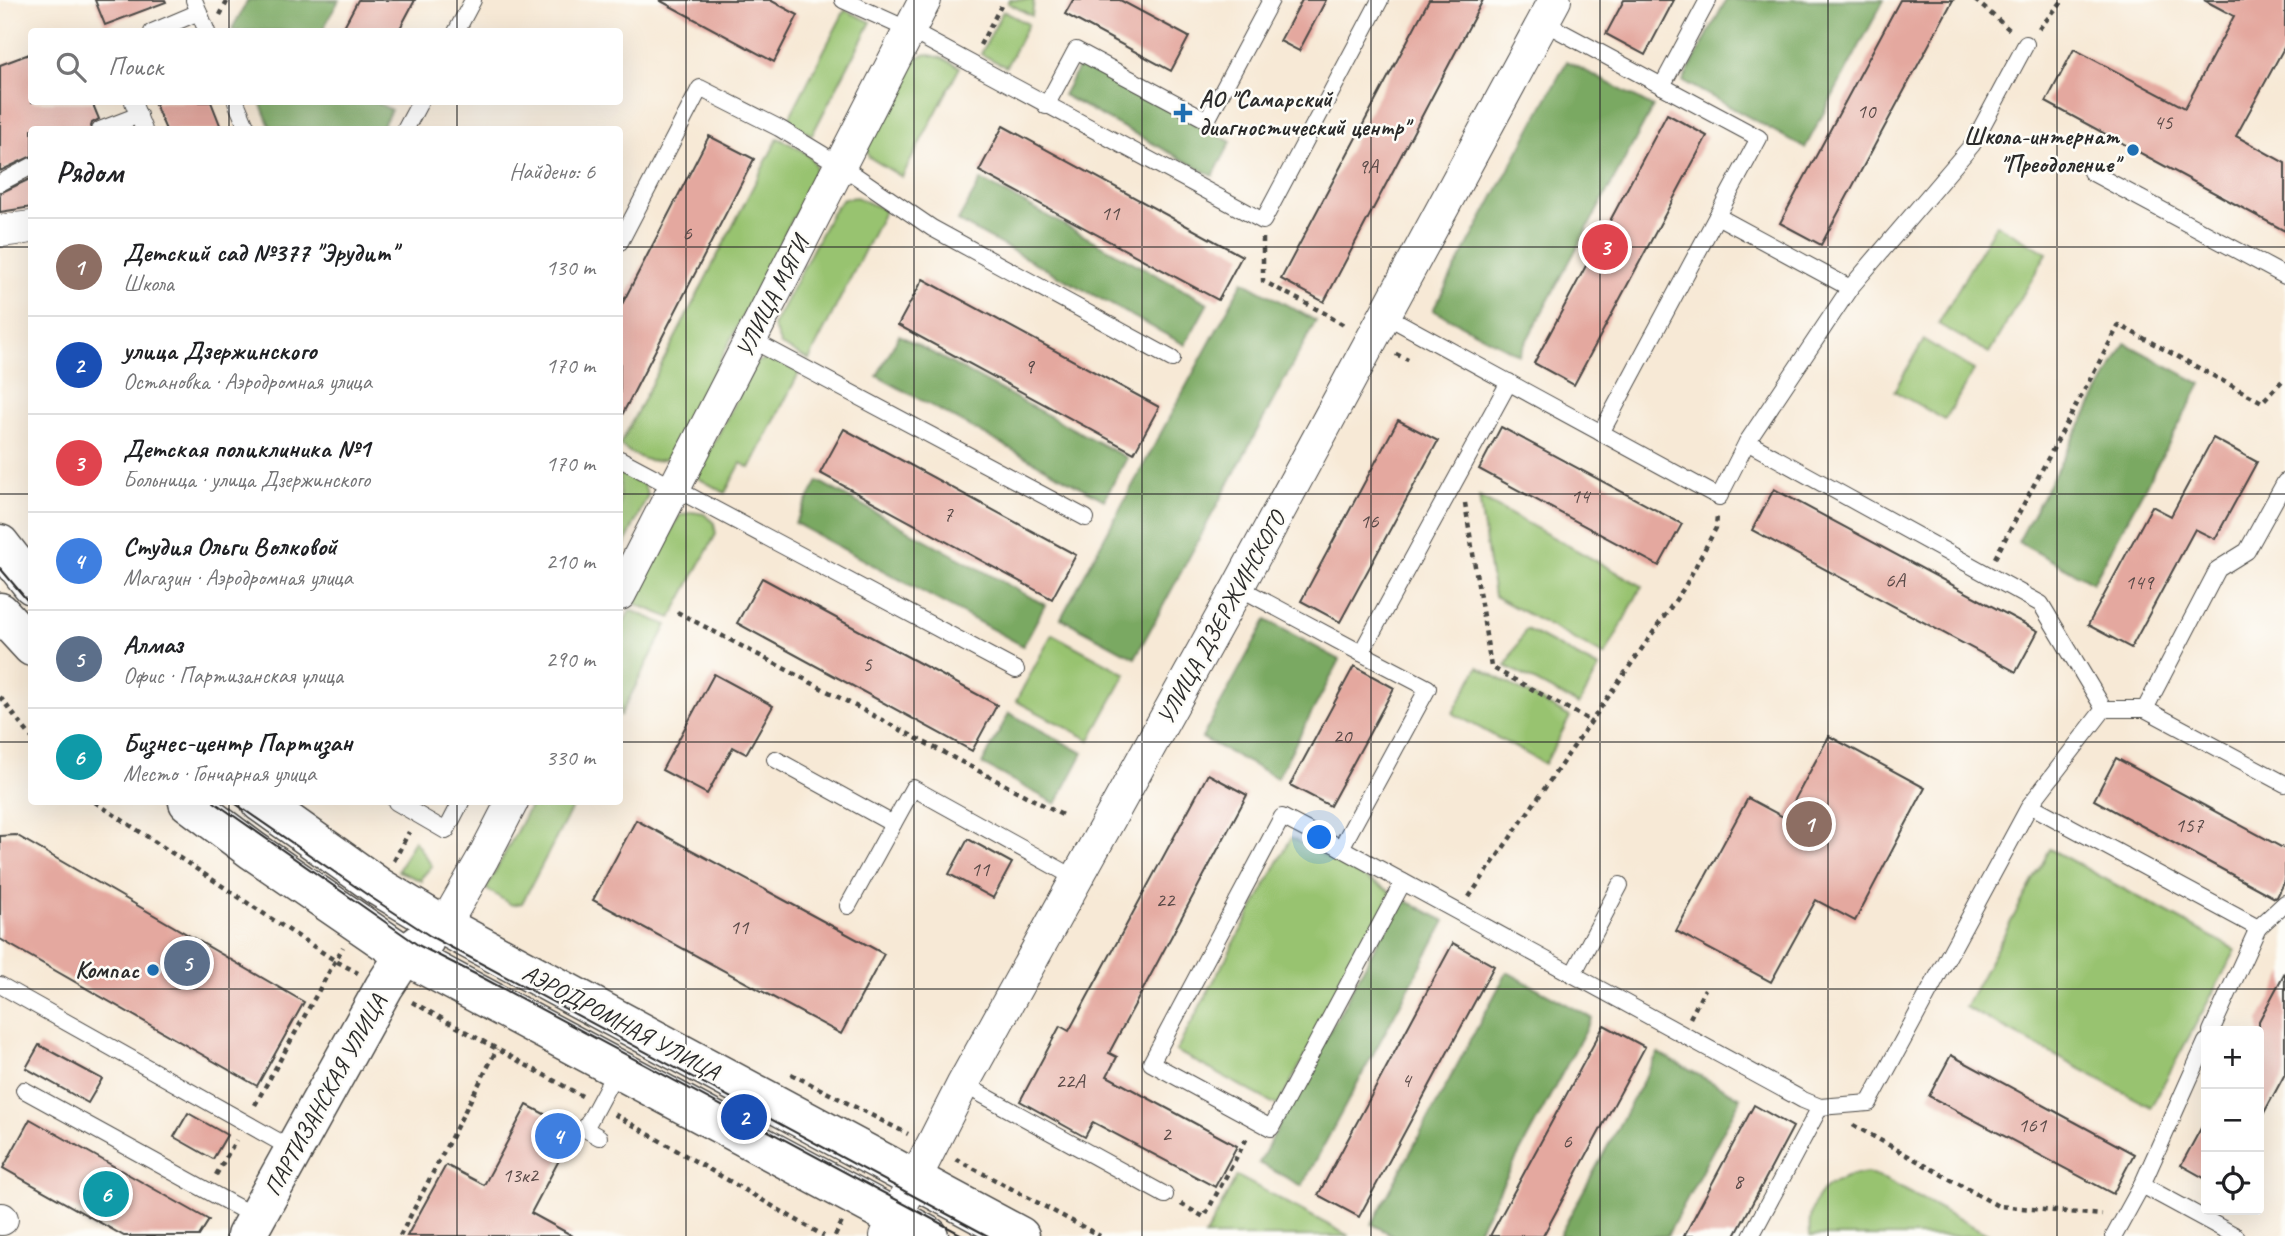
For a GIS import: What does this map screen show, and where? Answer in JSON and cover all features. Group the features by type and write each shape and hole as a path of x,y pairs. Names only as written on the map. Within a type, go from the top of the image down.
{"street":[{"name":"УЛИЦА МЯГИ","path":"623,588 925,0"},
{"name":"УЛИЦА ДЗЕРЖИНСКОГО","path":"904,1230 916,1180 963,1084 1238,587 1549,11"},
{"path":"0,231 28,228"},
{"path":"0,612 28,643"},
{"path":"192,805 252,850 405,954"},
{"path":"264,805 379,887 444,926 510,805"},
{"name":"ПАРТИЗАНСКАЯ УЛИЦА","path":"251,1227 405,954 444,926"},
{"name":"АЭРОДРОМНАЯ УЛИЦА","path":"444,926 1020,1236"},
{"name":"АЭРОДРОМНАЯ УЛИЦА","path":"405,954 904,1230"}],"lane":[{"path":"458,28 473,0"},
{"path":"844,0 909,30 1262,220 1380,0"},
{"path":"1046,106 1076,50 1207,120 1271,0"},
{"path":"1662,86 1708,0"},
{"path":"159,28 197,6 205,28"},
{"path":"1549,11 1662,86 1759,138 1601,433"},
{"path":"1385,315 1719,497 1747,442 1850,288 1972,145 2026,44"},
{"path":"623,236 700,89 779,128 840,165 932,228 1172,359"},
{"path":"237,105 246,126"},
{"path":"407,126 418,105"},
{"path":"110,126 139,115"},
{"path":"0,183 28,168"},
{"path":"2091,172 2285,276"},
{"path":"1717,216 1850,288"},
{"path":"750,339 1086,518"},
{"path":"1361,653 1508,383"},
{"path":"1747,442 2041,604 2104,709"},
{"path":"623,461 1016,670"},
{"path":"2145,709 2218,569 2247,551 2285,482"},
{"path":"1238,587 1428,688 1341,848"},
{"path":"2104,709 2145,709 2285,784"},
{"path":"1404,882 1270,1128 1151,1063 1282,817 1404,882 1682,1034 1820,1107 1869,1103 2030,805 2104,709"},
{"path":"775,759 893,824"},
{"path":"848,906 912,788 1077,879"},
{"path":"401,805 446,831 459,805"},
{"path":"2030,805 2258,928"},
{"path":"1573,974 1620,885"},
{"path":"2213,1026 2258,928 2285,903"},
{"path":"0,985 294,1150"},
{"path":"2114,1236 2142,1185 2201,1053"},
{"path":"599,1137 585,1129 617,1069"},
{"path":"963,1084 1165,1195"},
{"path":"24,1090 223,1200 251,1227"},
{"path":"1751,1236 1820,1107"},
{"path":"2142,1185 2236,1236"}],"path":[{"path":"1975,0 2026,44 2063,0"},
{"path":"977,51 1000,6"},
{"path":"1262,220 1263,281 1344,325"},
{"path":"1986,574 2119,325 2262,402 2285,378"},
{"path":"1396,354 1408,360"},
{"path":"1460,472 1491,667 1591,721"},
{"path":"1458,912 1684,588 1716,528 1719,497"},
{"path":"677,612 1064,816"},
{"path":"0,697 28,733"},
{"path":"100,805 334,960 598,1105 824,1236"},
{"path":"223,1200 215,1177 334,960"},
{"path":"1682,1034 1705,989"},
{"path":"401,1236 497,1049"},
{"path":"1820,1107 1998,1206 2124,1216"},
{"path":"1165,1195 1204,1217 1256,1121"}],"green space":[{"path":"248,0 339,0 324,28 233,28"},
{"path":"1009,0 1034,0 1032,16 1008,3"},
{"path":"1726,0 1884,0 1805,148 1683,81"},
{"path":"845,10 871,22 812,135 787,122"},
{"path":"1003,11 1028,24 1006,67 981,54"},
{"path":"927,54 960,67 902,177 869,157 866,148 914,58"},
{"path":"1567,61 1653,107 1519,355 1433,310"},
{"path":"1081,62 1231,142 1213,176 1063,95"},
{"path":"261,105 382,105 391,110 383,126 270,126"},
{"path":"778,138 798,148 814,162 815,176 672,454 652,461 638,457 623,447 623,439"},
{"path":"981,180 1208,303 1185,345 958,221"},
{"path":"856,197 885,210 809,360 781,345 773,326 832,212 843,199"},
{"path":"1996,224 2047,253 1989,353 1938,324"},
{"path":"1243,281 1316,321 1135,658 1061,618"},
{"path":"899,335 1127,458 1104,500 877,376"},
{"path":"1924,340 1974,370 1945,420 1894,391"},
{"path":"2125,343 2201,384 2093,583 2018,542"},
{"path":"768,359 781,362 799,373 750,468 741,463 725,493 696,477 756,362"},
{"path":"623,471 643,483 648,495 623,548"},
{"path":"818,481 1045,605 1023,646 795,523"},
{"path":"1479,497 1642,586 1605,656 1494,596"},
{"path":"692,512 704,514 714,523 716,534 671,618 633,603 679,516"},
{"path":"630,610 667,625 623,710 623,624"},
{"path":"1266,620 1340,660 1277,778 1202,738"},
{"path":"1526,629 1599,668 1579,705 1506,666"},
{"path":"1052,634 1126,674 1090,740 1016,701"},
{"path":"1478,667 1570,717 1545,764 1453,713"},
{"path":"1009,713 1083,753 1056,804 982,764"},
{"path":"530,805 573,805 522,903 512,905 486,889"},
{"path":"1291,838 1393,893 1278,1106 1176,1051"},
{"path":"414,840 432,866 422,877 422,881 398,871"},
{"path":"2050,849 2236,950 2151,1107 1965,1007"},
{"path":"1401,898 1445,921 1302,1186 1259,1163"},
{"path":"1507,972 1592,1018 1475,1236 1394,1236 1372,1224"},
{"path":"1658,1053 1741,1098 1667,1236 1559,1236"},
{"path":"1867,1173 1886,1180 1991,1236 1810,1236 1812,1210 1823,1191 1842,1179"},
{"path":"1237,1176 1349,1236 1205,1236"}],"building":[{"path":"95,0 165,0 166,2 105,25"},
{"path":"358,0 415,0 400,28 343,28"},
{"path":"659,0 770,0 798,15 774,62"},
{"path":"1073,0 1120,0 1189,37 1171,71 1065,14"},
{"path":"1302,0 1326,0 1299,51 1280,41"},
{"path":"1429,0 1483,0 1324,302 1281,279"},
{"path":"1624,0 1674,0 1645,55 1606,34"},
{"path":"1900,0 1953,0 1821,245 1780,223"},
{"path":"2204,0 2285,0 2285,46 2236,136 2285,163 2285,231 2046,102 2074,49 2185,108 2234,16"},
{"path":"28,54 28,105 93,105 99,119 91,126 28,126 28,158 0,171 0,65"},
{"path":"155,105 212,105 220,126 164,126"},
{"path":"1667,114 1707,136 1574,385 1534,363"},
{"path":"1003,126 1242,256 1218,300 979,171"},
{"path":"709,136 754,159 623,413 623,302"},
{"path":"28,180 28,208 0,212 0,193"},
{"path":"923,279 1159,407 1134,453 898,325"},
{"path":"1398,420 1438,441 1340,622 1301,601"},
{"path":"1501,427 1682,524 1659,566 1479,469"},
{"path":"844,429 1076,555 1052,599 820,473"},
{"path":"2213,438 2257,462 2215,539 2195,529 2131,648 2088,625 2152,506 2171,516"},
{"path":"1774,489 2038,631 2016,672 1752,530"},
{"path":"762,578 997,705 972,751 737,623"},
{"path":"1354,666 1394,688 1330,806 1290,785"},
{"path":"714,674 773,706 746,754 733,747 707,794 662,770"},
{"path":"1829,736 1925,788 1855,921 1816,900 1771,982 1676,931 1748,798 1785,818"},
{"path":"2116,758 2285,849 2285,881 2277,897 2094,800"},
{"path":"1208,774 1247,795 1109,1053 1117,1057 1107,1076 1237,1146 1215,1187 1093,1122 1085,1137 1020,1101 1060,1026 1069,1031"},
{"path":"636,820 884,954 841,1034 593,900"},
{"name":"Компас","path":"16,835 304,1002 257,1086 0,939 0,836"},
{"path":"968,839 1012,863 993,898 949,874"},
{"path":"1453,943 1494,966 1359,1217 1318,1195"},
{"path":"2285,972 2285,1074 2264,1113 2264,1026 2259,1026 2259,1021"},
{"path":"1604,1025 1645,1047 1543,1236 1490,1236"},
{"path":"39,1045 102,1079 88,1103 26,1068"},
{"path":"1951,1055 2134,1154 2113,1194 1929,1096"},
{"path":"527,1105 575,1130 531,1213 573,1236 407,1236 446,1165 484,1185"},
{"path":"1754,1105 1793,1127 1735,1236 1684,1236"},
{"path":"188,1113 227,1135 213,1159 174,1137"},
{"path":"30,1119 209,1220 199,1236 124,1236 3,1168"},
{"path":"2201,1128 2201,1176 2181,1165"}],"tram line":[{"path":"0,568 28,601"},
{"path":"218,805 418,945 964,1236"},
{"path":"237,805 430,936 988,1236"}],"place":[{"name":"АО \"Самарский диагностический центр\"","path":"1183,113"},
{"name":"Школа-интернат \"Преодоление\"","path":"2133,150"},
{"name":"Детская поликлиника №1","path":"1605,247"},
{"name":"Детский сад №377 \"Эрудит\"","path":"1809,824"},
{"name":"Алмаз","path":"187,963"},
{"name":"Компас","path":"153,970"},
{"name":"улица Дзержинского","path":"744,1117"},
{"name":"Студия Ольги Волковой","path":"558,1136"},
{"name":"Бизнес-центр Партизан","path":"106,1194"}]}
